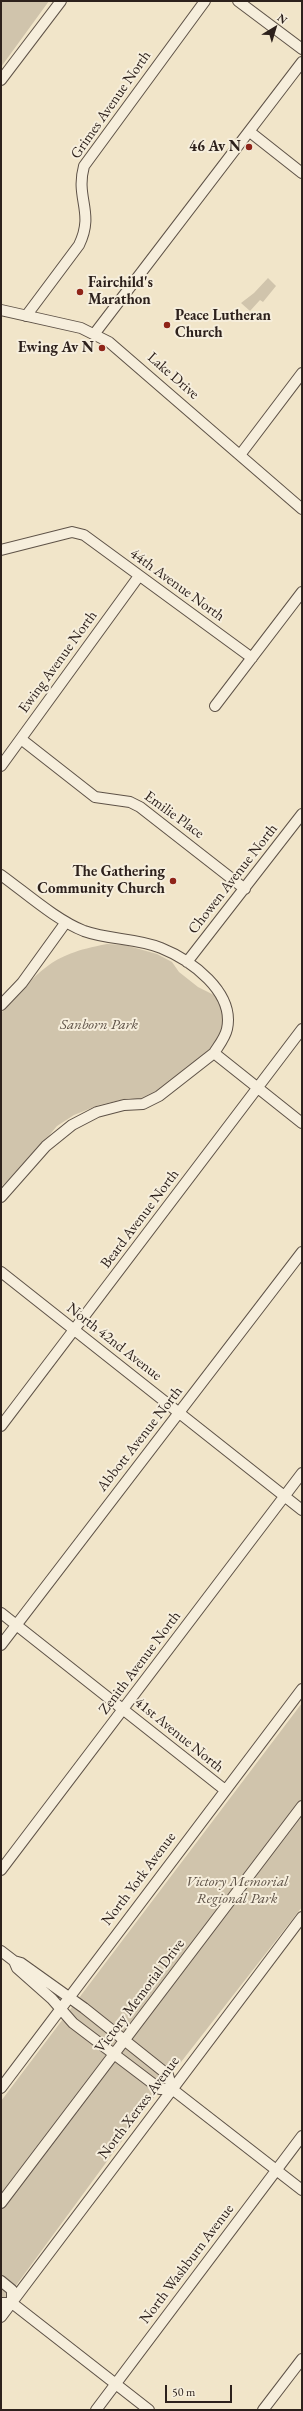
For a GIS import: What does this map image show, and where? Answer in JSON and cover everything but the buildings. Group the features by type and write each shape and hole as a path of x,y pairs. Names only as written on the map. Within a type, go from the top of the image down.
{"street":[{"path":"1,80 60,1"},
{"name":"Grimes Avenue North","path":"26,316 79,245 84,235 86,212 80,178 84,166 205,1"},
{"path":"238,1 302,49"},
{"path":"96,333 302,62"},
{"path":"250,132 302,173"},
{"name":"Lake Drive","path":"1,310 62,323 96,333 120,349 302,509"},
{"path":"240,454 302,373"},
{"name":"44th Avenue North","path":"1,550 72,532 84,535 252,658"},
{"name":"Ewing Avenue North","path":"1,766 139,576"},
{"path":"215,706 302,592"},
{"name":"Emilie Place","path":"21,739 96,797 130,802 140,807 245,888"},
{"name":"Chowen Avenue North","path":"187,962 302,814"},
{"path":"1,875 66,922 85,931 161,948 187,962 213,983 224,1000 228,1017 225,1036 214,1053 159,1096 143,1104 124,1105 97,1112 72,1125 46,1146 1,1197"},
{"path":"1,1005 22,983 66,922"},
{"name":"Beard Avenue North","path":"1,1426 302,1029"},
{"path":"214,1053 302,1123"},
{"name":"Abbott Avenue North","path":"1,1644 302,1252"},
{"name":"North 42nd Avenue","path":"1,1272 302,1510"},
{"name":"Zenith Avenue North","path":"1,1870 124,1710 302,1473"},
{"name":"41st Avenue North","path":"1,1613 124,1710 218,1787 225,1790"},
{"name":"North York Avenue","path":"1,2088 302,1689"},
{"name":"Victory Memorial Drive","path":"1,2203 126,2041 302,1806"},
{"name":"North Xerxes Avenue","path":"1,2317 302,1917"},
{"path":"1,1951 14,1961 21,1963 69,1997 126,2041 168,2075 172,2089 302,2190"},
{"path":"14,1961 17,1968 73,2023 160,2089 172,2089"},
{"name":"North Washburn Avenue","path":"96,2410 302,2136"},
{"path":"1,2281 12,2290 12,2303"},
{"path":"1,2303 12,2303 149,2410"},
{"path":"263,2410 302,2359"}],"green space":[{"path":"1,1 49,1 1,67"},
{"path":"268,278 276,286 263,302 260,300 250,311 241,303 254,293"},
{"name":"Sanborn Park","path":"107,944 125,945 157,954 172,962 179,972 198,987 218,997 226,1024 216,1044 167,1086 143,1100 129,1098 99,1105 74,1115 57,1126 24,1165 1,1187 1,1013 46,967 71,954 87,948"},
{"name":"Victory Memorial Regional Park","path":"302,1703 302,1907 160,2089 1,2306 1,2101"}],"place":[{"name":"46 Av N","path":"249,147"},
{"name":"Fairchild's Marathon","path":"80,292"},
{"name":"Peace Lutheran Church","path":"167,325"},
{"name":"Ewing Av N","path":"102,348"},
{"name":"The Gathering Community Church","path":"173,881"}]}
